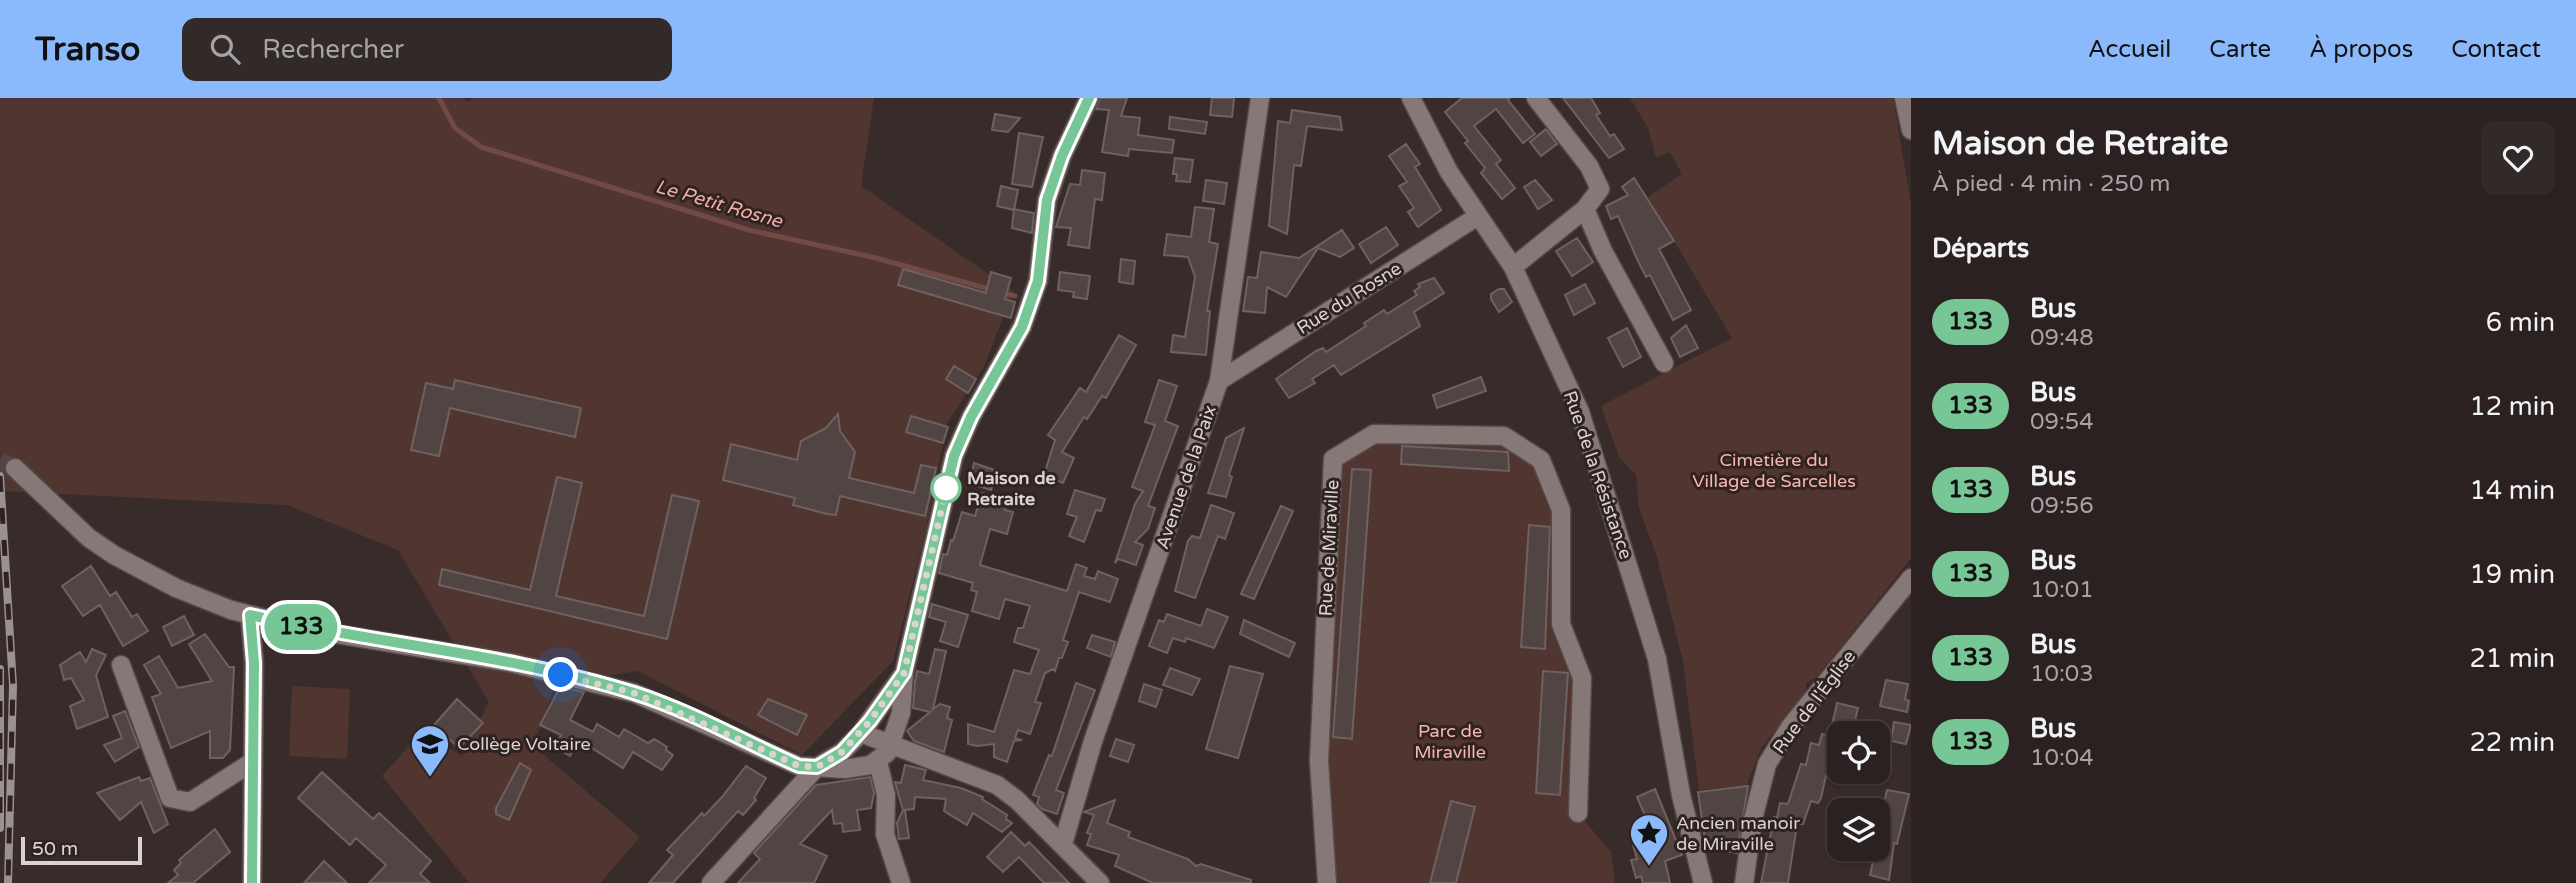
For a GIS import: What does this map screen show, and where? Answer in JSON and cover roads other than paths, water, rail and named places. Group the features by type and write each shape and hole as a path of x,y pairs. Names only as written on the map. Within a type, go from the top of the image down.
{"street":[{"path":"15,468 89,538 114,555 176,589 250,615 307,629 512,663 634,693 799,766 858,767 878,762 891,744 901,713 904,673 954,456 971,417 1016,341 1038,281 1047,200 1062,156 1089,98"},
{"name":"Avenue de la Paix","path":"1063,844 1093,741 1219,381 1260,98"},
{"name":"Rue de la Résistance","path":"1411,98 1450,172 1513,267 1580,412 1657,659 1681,795 1703,883"},
{"path":"1513,267 1585,209 1600,189 1589,166 1536,98"},
{"path":"1904,98 1911,130"},
{"path":"1585,209 1603,251 1664,363"},
{"name":"Rue du Rosne","path":"1219,381 1478,216"},
{"name":"Rue de Miraville","path":"1327,883 1318,761 1333,459 1374,434 1504,436 1541,460 1560,510 1560,624 1582,678 1578,813"},
{"name":"Rue de l'Église","path":"1744,883 1753,819 1767,764 1790,727 1911,578"},
{"path":"250,615 254,663 252,883"},
{"path":"121,665 170,798 190,802 252,762"},
{"path":"711,883 817,767 842,752 861,733 904,673"},
{"path":"861,733 997,785 1063,844 1100,883"},
{"path":"842,752 847,760 858,767"},
{"path":"878,762 886,795 885,834 901,883"}],"waterway":[{"name":"Le Petit Rosne","path":"439,98 455,128 481,147 749,230 872,257 993,290"},
{"name":"Le Petit Rosne","path":"1003,293 1015,296"}],"tunnel":[{"path":"0,461 15,468"}],"railway":[{"path":"0,476 13,685 8,883"},
{"path":"0,669 0,828"}],"place":[{"name":"Maison de Retraite","path":"946,488"},
{"name":"Collège Voltaire","path":"430,778"},
{"name":"Ancien manoir de Miraville","path":"1649,867"}],"park label":[{"name":"Cimetière du Village de Sarcelles","path":"1774,470"},
{"name":"Parc de Miraville","path":"1450,741"}]}
